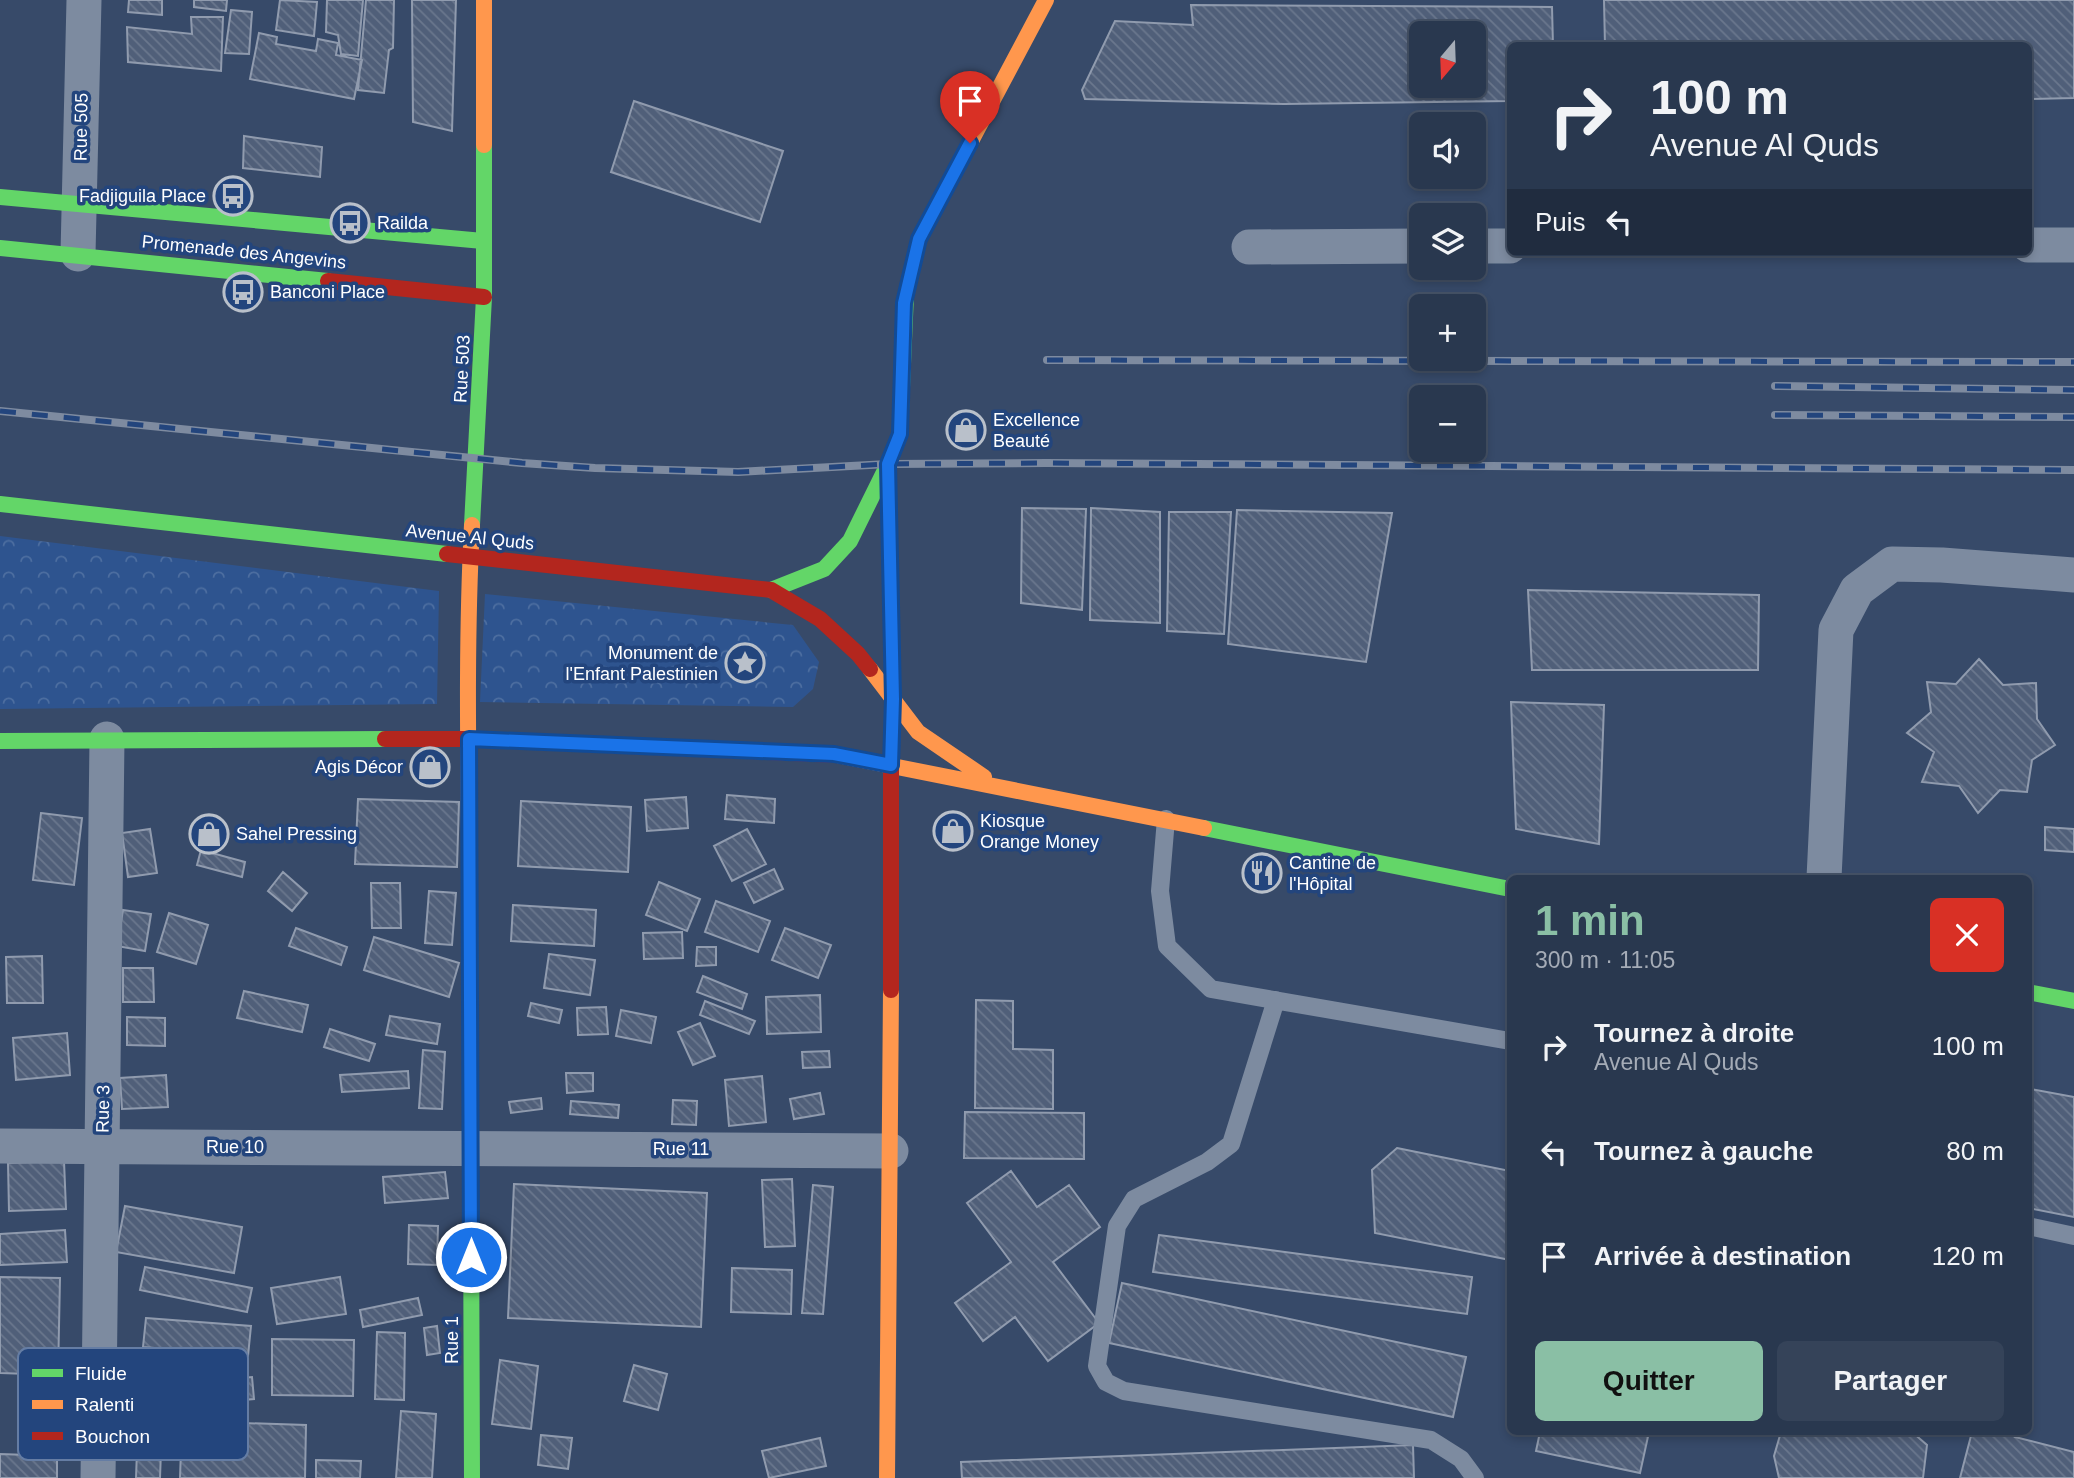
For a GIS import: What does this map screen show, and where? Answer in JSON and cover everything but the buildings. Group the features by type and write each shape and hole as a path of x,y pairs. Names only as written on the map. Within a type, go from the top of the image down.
{"main road":[{"name":"Rue 503","path":"469,739 466,698 470,557 484,297 484,0"},
{"path":"771,590 824,569 850,541 888,464 900,434 904,303 919,239 1046,0"},
{"path":"0,197 483,241"},
{"name":"Promenade des Angevins","path":"0,248 484,297"},
{"path":"888,464 892,725"},
{"name":"Avenue Al Quds","path":"0,503 771,590 820,619 858,654 918,732 1000,788"},
{"path":"0,741 469,739 834,754 891,759 1000,788 1507,888"},
{"name":"Rue 1","path":"469,739 472,1478"},
{"path":"887,1478 891,1151 891,759"},
{"path":"2032,993 2074,1001"}],"street":[{"name":"Rue 505","path":"78,254 83,0"},
{"path":"2032,245 2074,244"},
{"path":"1249,247 1409,246"},
{"path":"1486,246 1507,246"},
{"path":"1824,875 1836,630 1857,590 1892,564 2074,575"},
{"name":"Rue 3","path":"100,1348 107,739"},
{"name":"Rue 10","path":"0,1146 471,1147"},
{"name":"Rue 11","path":"471,1147 891,1151"},
{"name":"Rue 3","path":"99,1460 99,1478"}],"lane":[{"path":"1166,819 1160,891 1167,946 1211,989 1507,1040"},
{"path":"1276,1000 1231,1144 1207,1162 1134,1199 1117,1226 1097,1366 1106,1382 1124,1391 1431,1440 1461,1459 1475,1478"},
{"path":"2032,1227 2074,1236"}],"green space":[{"path":"0,536 439,591 437,704 0,709"},
{"path":"485,594 793,625 819,662 813,689 793,707 480,702"}],"railway":[{"path":"1047,360 2074,362"},
{"path":"1775,386 2074,390"},
{"path":"0,411 595,468 738,472 888,464 1046,463 2074,470"},
{"path":"1775,415 2074,417"}],"traffic: fast":[{"path":"472,525 484,297 484,145"},
{"path":"0,197 483,241"},
{"path":"0,248 328,281"},
{"path":"771,590 824,569 850,541 888,464 900,434 906,294"},
{"path":"0,504 447,554"},
{"path":"0,741 385,739"},
{"path":"1204,828 1507,888"},
{"path":"470,921 472,1478"},
{"path":"2032,993 2074,1001"}],"traffic: slow":[{"path":"484,0 484,145"},
{"path":"906,294 919,239 1046,0"},
{"path":"470,921 468,674 472,525"},
{"path":"870,669 918,732 984,777"},
{"path":"837,755 1204,828"},
{"path":"887,1478 891,990"}],"traffic: jam":[{"path":"328,281 484,297"},
{"path":"888,470 893,707"},
{"path":"447,554 771,590 820,619 858,654 870,669"},
{"path":"385,739 469,739 837,755"},
{"path":"891,765 891,990"}],"place":[{"name":"Fadjiguila Place","path":"233,196"},
{"name":"Railda","path":"350,223"},
{"name":"Banconi Place","path":"243,292"},
{"name":"Excellence Beauté","path":"966,430"},
{"name":"Monument de l'Enfant Palestinien","path":"745,663"},
{"name":"Agis Décor","path":"430,767"},
{"name":"Kiosque Orange Money","path":"953,831"},
{"name":"Sahel Pressing","path":"209,834"},
{"name":"Cantine de l'Hôpital","path":"1262,873"}],"route":[{"path":"471,1257 469,739 834,754 891,765 893,699 888,464 900,434 904,303 919,239 970,143"}]}
